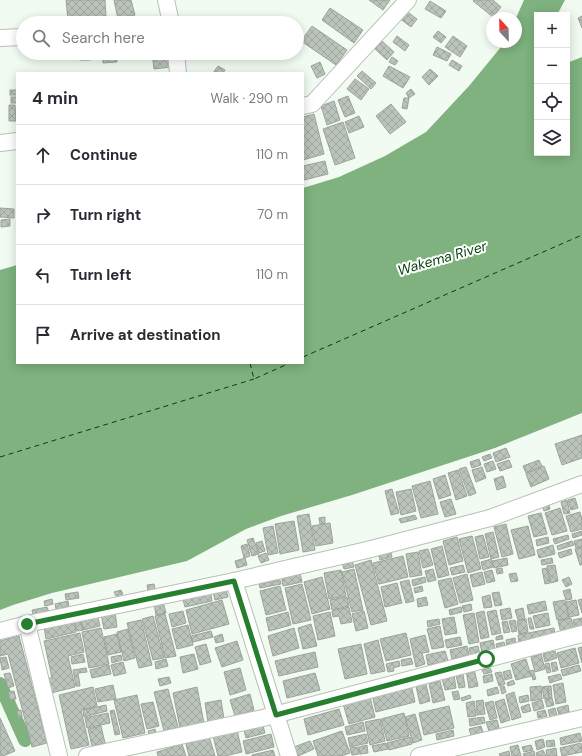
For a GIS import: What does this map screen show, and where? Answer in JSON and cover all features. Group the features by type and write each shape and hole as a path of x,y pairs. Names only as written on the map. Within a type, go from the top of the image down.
{"street":[{"path":"166,0 169,16"},
{"path":"304,106 312,104 408,0"},
{"path":"0,38 16,37"},
{"path":"177,60 178,72"},
{"path":"0,143 16,141"},
{"path":"0,631 27,624 234,581 368,550 490,518 582,484"},
{"path":"234,581 289,756"},
{"path":"27,624 59,756"},
{"path":"87,756 276,715 582,634"},
{"path":"419,756 582,718"}],"water":[{"name":"Wakema River","path":"524,0 565,0 559,12 534,12 534,156 570,156 570,62 582,57 582,413 495,448 352,495 281,516 246,529 187,561 52,593 0,610 0,270 16,265 16,364 304,364 304,188 339,177 385,156 426,132 469,86 500,48 522,48 522,12 519,12"}],"building":[{"path":"66,0 105,0 106,16 68,16"},
{"path":"114,0 131,0 135,15 117,16"},
{"path":"369,0 390,0 383,10"},
{"path":"493,0 501,7 497,12 487,12 473,1"},
{"path":"430,1 446,11 441,18 425,9"},
{"path":"330,8 363,30 354,43 322,20"},
{"path":"405,10 417,19 411,27 399,18"},
{"path":"582,16 582,28 578,18"},
{"path":"312,26 347,50 336,65 304,43 304,37"},
{"path":"438,31 446,37 441,43 433,37"},
{"path":"397,36 409,45 405,51 393,42"},
{"path":"453,36 467,46 460,57 445,47"},
{"path":"382,41 394,52 387,60 375,49"},
{"path":"437,47 451,54 447,61 433,55"},
{"path":"392,57 398,61 395,65 389,62"},
{"path":"103,60 117,60 117,62 103,63"},
{"path":"153,60 170,60 171,67 154,69"},
{"path":"452,60 462,66 459,71 449,65"},
{"path":"320,62 325,74 317,78 311,66"},
{"path":"218,66 225,70 224,72 214,72"},
{"path":"389,66 410,77 403,88 383,76"},
{"path":"430,69 438,76 429,85 422,77"},
{"path":"362,71 376,83 371,89 357,76"},
{"path":"355,79 369,89 361,100 347,89"},
{"path":"411,89 415,94 409,98 406,93"},
{"path":"10,90 16,90 16,95 10,95"},
{"path":"348,96 355,113 345,117 338,100"},
{"path":"11,97 16,97 16,103 11,103"},
{"path":"404,98 409,98 407,109 402,108"},
{"path":"334,101 340,120 327,125 321,106"},
{"path":"391,104 406,122 390,134 376,116"},
{"path":"9,105 15,105 16,121 9,121"},
{"path":"314,114 324,154 304,160 304,117"},
{"path":"359,116 364,127 349,133 345,122"},
{"path":"343,122 355,158 335,165 323,129"},
{"path":"325,161 328,174 304,180 304,166"},
{"path":"0,208 14,209 14,218 0,217"},
{"path":"10,219 10,226 1,227 1,220"},
{"path":"582,435 582,458 562,465 555,444"},
{"path":"506,448 510,457 496,462 493,453"},
{"path":"490,454 492,458 484,461 482,457"},
{"path":"479,459 481,465 472,468 470,462"},
{"path":"509,460 512,467 500,471 497,464"},
{"path":"539,460 542,466 526,473 523,466"},
{"path":"493,461 496,469 487,472 484,464"},
{"path":"544,466 549,479 531,487 526,474"},
{"path":"466,467 476,493 469,496 459,469"},
{"path":"482,467 486,478 476,482 472,470"},
{"path":"458,470 467,496 456,500 448,473"},
{"path":"445,475 451,495 439,499 433,479"},
{"path":"503,476 506,487 497,490 494,479"},
{"path":"430,481 438,514 421,518 412,486"},
{"path":"392,489 399,513 391,515 385,491"},
{"path":"411,489 416,511 401,515 396,492"},
{"path":"575,498 578,508 571,510 568,500"},
{"path":"451,499 456,514 445,517 440,502"},
{"path":"548,500 550,509 544,511 541,502"},
{"path":"567,500 570,513 564,514 561,502"},
{"path":"560,508 567,531 552,535 545,513"},
{"path":"580,512 582,529 571,532 566,516"},
{"path":"541,513 547,534 534,537 528,516"},
{"path":"309,514 315,550 303,552 297,516"},
{"path":"415,515 417,519 401,523 399,519"},
{"path":"325,517 325,523 320,524 319,518"},
{"path":"294,521 299,550 280,554 275,524"},
{"path":"330,523 333,543 316,546 312,526"},
{"path":"506,524 513,554 502,557 494,527"},
{"path":"273,526 278,553 268,555 263,528"},
{"path":"528,526 535,555 519,559 511,530"},
{"path":"582,531 582,535 573,538 572,534"},
{"path":"493,532 499,557 491,559 485,534"},
{"path":"483,535 489,557 480,559 475,537"},
{"path":"568,535 569,539 555,544 553,539"},
{"path":"472,536 481,569 468,573 459,539"},
{"path":"457,537 463,561 449,565 443,541"},
{"path":"548,537 549,543 537,546 536,540"},
{"path":"253,538 259,554 252,556 247,540"},
{"path":"582,539 582,546 576,548 574,541"},
{"path":"262,541 265,551 259,553 256,543"},
{"path":"572,541 574,545 558,550 557,546"},
{"path":"247,544 250,556 244,558 241,546"},
{"path":"553,545 555,554 539,558 537,550"},
{"path":"442,546 449,575 438,578 431,549"},
{"path":"582,547 582,565 580,565 575,549"},
{"path":"390,549 392,557 380,560 378,552"},
{"path":"428,549 433,565 423,568 419,551"},
{"path":"571,549 572,554 560,558 558,553"},
{"path":"418,552 422,575 410,577 406,554"},
{"path":"266,553 269,560 261,563 258,556"},
{"path":"403,556 408,577 379,584 373,563"},
{"path":"245,558 247,565 237,568 235,561"},
{"path":"507,558 508,565 494,568 492,561"},
{"path":"552,558 553,563 542,565 541,560"},
{"path":"491,559 493,567 483,570 481,562"},
{"path":"352,560 354,567 344,569 342,562"},
{"path":"371,560 387,621 371,625 355,565"},
{"path":"463,565 465,572 452,575 450,568"},
{"path":"555,565 558,581 551,583 547,566"},
{"path":"502,568 503,573 497,574 496,569"},
{"path":"547,568 550,583 545,584 542,569"},
{"path":"299,569 302,582 283,586 281,573"},
{"path":"354,569 363,610 352,612 342,572"},
{"path":"433,569 436,580 428,582 425,571"},
{"path":"341,570 346,596 329,599 324,573"},
{"path":"492,570 495,581 487,583 484,572"},
{"path":"482,572 485,584 473,587 470,575"},
{"path":"516,573 518,581 511,582 509,574"},
{"path":"467,574 473,600 460,603 453,578"},
{"path":"322,577 330,609 312,614 304,582"},
{"path":"425,577 426,582 413,586 412,580"},
{"path":"569,577 572,584 566,587 562,580"},
{"path":"451,578 458,604 445,608 438,581"},
{"path":"280,580 281,584 260,588 259,584"},
{"path":"409,580 414,601 406,603 400,582"},
{"path":"397,583 402,603 385,607 381,587"},
{"path":"154,584 155,589 148,590 147,585"},
{"path":"302,584 311,620 293,624 285,588"},
{"path":"225,585 228,597 215,600 212,588"},
{"path":"280,586 286,610 266,615 260,591"},
{"path":"422,586 423,591 415,593 414,588"},
{"path":"210,589 212,601 185,607 182,596"},
{"path":"570,589 572,599 566,600 563,591"},
{"path":"121,590 123,594 116,596 114,592"},
{"path":"78,592 79,598 66,600 65,594"},
{"path":"499,592 502,605 495,606 492,593"},
{"path":"490,595 492,607 484,608 482,597"},
{"path":"347,597 349,606 332,610 330,600"},
{"path":"426,597 428,605 418,607 417,599"},
{"path":"52,599 53,604 45,606 44,601"},
{"path":"582,599 582,613 578,600"},
{"path":"222,600 229,624 192,634 186,610"},
{"path":"565,600 569,618 557,620 553,602"},
{"path":"576,600 579,615 569,617 566,602"},
{"path":"68,601 69,607 56,609 55,604"},
{"path":"545,601 547,610 529,614 527,605"},
{"path":"163,602 166,613 156,615 154,604"},
{"path":"471,604 472,610 464,612 462,606"},
{"path":"47,607 49,612 33,615 32,610"},
{"path":"349,607 352,622 341,624 339,616 333,617 332,611"},
{"path":"461,607 462,612 450,615 449,610"},
{"path":"510,608 512,618 502,620 500,610"},
{"path":"523,608 525,619 518,620 515,610"},
{"path":"496,610 501,633 492,635 487,612"},
{"path":"183,611 186,623 172,627 169,614"},
{"path":"364,611 368,628 356,631 352,614"},
{"path":"484,611 489,637 481,639 476,613"},
{"path":"115,612 117,627 104,629 101,614"},
{"path":"288,612 291,625 269,631 266,618"},
{"path":"330,612 335,636 318,640 313,616"},
{"path":"474,613 479,642 469,644 463,615"},
{"path":"548,613 550,625 536,628 533,616"},
{"path":"97,614 100,626 83,630 81,618"},
{"path":"165,614 176,656 165,658 155,616"},
{"path":"153,616 164,658 153,660 142,619"},
{"path":"454,617 457,633 445,635 442,619"},
{"path":"528,618 531,618 534,629 530,629"},
{"path":"571,618 574,631 561,633 558,621"},
{"path":"582,618 582,628 575,630 573,620"},
{"path":"80,619 83,630 77,631 74,620"},
{"path":"439,619 440,624 428,627 427,621"},
{"path":"526,619 528,632 519,634 517,621"},
{"path":"74,620 76,632 46,639 44,627"},
{"path":"141,620 152,665 139,668 127,623"},
{"path":"515,620 517,631 512,632 509,621"},
{"path":"507,621 510,632 504,633 502,622"},
{"path":"311,624 317,646 303,649 298,628"},
{"path":"188,625 193,645 177,649 172,629"},
{"path":"440,626 444,647 432,649 427,629"},
{"path":"101,628 109,664 89,668 82,632"},
{"path":"294,628 299,648 273,656 268,636"},
{"path":"554,628 555,636 519,643 518,635"},
{"path":"128,629 135,658 124,661 117,632"},
{"path":"211,631 213,637 193,642 191,636"},
{"path":"80,633 84,652 68,656 75,687 51,693 48,678 52,678 44,641"},
{"path":"406,633 411,655 386,661 380,639"},
{"path":"117,634 121,652 108,655 104,637"},
{"path":"222,634 224,641 216,643 214,637"},
{"path":"425,635 429,652 422,653 425,664 416,667 410,639"},
{"path":"502,635 503,639 496,640 496,637"},
{"path":"19,636 47,743 32,747 8,654 0,656 0,641"},
{"path":"460,637 462,645 447,648 445,640"},
{"path":"515,638 516,644 507,646 506,640"},
{"path":"378,640 385,671 371,674 364,644"},
{"path":"493,640 495,650 482,653 480,643"},
{"path":"237,641 243,660 222,667 215,648"},
{"path":"504,642 506,648 497,649 496,644"},
{"path":"206,644 211,662 200,665 195,647"},
{"path":"361,644 367,674 345,679 338,649"},
{"path":"467,646 469,655 452,659 450,650"},
{"path":"478,646 480,655 471,657 469,648"},
{"path":"582,647 582,663 578,648"},
{"path":"575,648 579,663 561,668 557,653"},
{"path":"445,651 448,661 428,665 426,655"},
{"path":"555,651 557,658 545,662 543,654"},
{"path":"315,652 318,667 279,676 275,661"},
{"path":"83,654 85,662 72,664 71,657"},
{"path":"194,654 198,669 183,673 180,657"},
{"path":"541,654 545,669 535,672 531,657"},
{"path":"121,655 122,660 112,663 111,657"},
{"path":"6,657 9,668 2,670 0,658"},
{"path":"411,658 413,664 402,666 401,660"},
{"path":"166,659 168,666 156,669 155,662"},
{"path":"526,659 531,676 516,680 511,664"},
{"path":"399,661 400,666 393,668 394,671 388,672 386,664"},
{"path":"123,662 126,673 114,676 111,665"},
{"path":"556,662 558,670 553,672 551,663"},
{"path":"549,663 551,672 547,673 545,664"},
{"path":"109,665 111,674 92,678 90,670"},
{"path":"579,665 581,671 563,676 561,670"},
{"path":"86,668 87,672 78,673 80,686 76,686 73,670"},
{"path":"240,668 246,690 230,695 224,672"},
{"path":"490,668 492,672 484,674 482,670"},
{"path":"474,669 478,686 469,688 466,670"},
{"path":"510,670 512,678 505,680 503,672"},
{"path":"533,670 536,679 533,680 530,671"},
{"path":"501,672 505,684 499,686 495,673"},
{"path":"10,673 14,686 8,688 4,674"},
{"path":"315,673 320,690 287,698 283,681"},
{"path":"463,674 465,687 459,688 456,675"},
{"path":"492,674 493,681 484,683 483,676"},
{"path":"560,674 562,679 550,683 548,677"},
{"path":"454,675 456,688 445,690 442,678"},
{"path":"169,677 171,683 160,686 158,679"},
{"path":"425,680 430,701 420,704 415,682"},
{"path":"513,680 515,684 508,686 507,683"},
{"path":"440,681 445,700 433,703 429,684"},
{"path":"563,683 566,702 556,704 553,685"},
{"path":"411,684 415,702 376,712 372,694"},
{"path":"113,685 116,699 98,702 95,689"},
{"path":"504,686 506,692 502,694 500,687"},
{"path":"541,686 542,699 531,701 530,687"},
{"path":"547,686 549,698 544,699 542,687"},
{"path":"548,686 551,686 552,698 549,698"},
{"path":"93,687 97,706 81,710 89,745 71,749 59,695"},
{"path":"197,687 204,723 180,728 173,693"},
{"path":"497,687 499,693 488,696 487,690"},
{"path":"168,689 178,727 164,731 154,692"},
{"path":"14,691 16,699 10,700 8,692"},
{"path":"458,691 460,699 454,700 452,692"},
{"path":"514,692 521,717 512,720 506,695"},
{"path":"369,693 375,717 349,724 342,700"},
{"path":"250,694 254,710 235,716 230,700"},
{"path":"137,695 145,733 123,738 114,700"},
{"path":"470,695 471,698 462,701 461,698"},
{"path":"528,695 529,701 520,703 519,697"},
{"path":"552,698 554,705 547,707 545,700"},
{"path":"504,699 510,720 501,723 495,702"},
{"path":"221,700 224,719 208,722 205,703"},
{"path":"483,700 485,714 477,715 476,701"},
{"path":"542,700 544,708 534,711 532,703"},
{"path":"474,701 476,716 468,717 466,703"},
{"path":"493,701 497,718 490,720 485,703"},
{"path":"153,702 159,726 147,729 141,704"},
{"path":"529,704 531,711 523,713 521,707"},
{"path":"106,705 107,711 84,717 83,710"},
{"path":"568,705 569,712 559,714 557,708"},
{"path":"449,706 454,728 424,735 419,713"},
{"path":"555,708 557,715 550,717 548,710"},
{"path":"339,709 344,725 308,735 304,719"},
{"path":"21,710 22,717 18,717 17,711"},
{"path":"114,710 120,734 115,735 110,711"},
{"path":"545,710 547,716 538,718 537,712"},
{"path":"108,713 110,723 87,728 85,718"},
{"path":"404,713 409,736 387,741 381,719"},
{"path":"415,714 422,740 413,743 405,717"},
{"path":"484,717 485,723 470,726 469,719"},
{"path":"0,718 15,751 3,756 0,756"},
{"path":"380,719 385,741 370,745 365,722"},
{"path":"497,720 499,728 489,731 486,722"},
{"path":"262,722 265,733 246,738 243,726"},
{"path":"363,722 365,731 347,735 345,727"},
{"path":"101,726 105,743 92,746 88,729"},
{"path":"481,726 483,732 471,735 469,729"},
{"path":"155,729 157,737 150,738 148,731"},
{"path":"237,730 242,752 218,756 213,736"},
{"path":"453,730 454,736 437,740 436,734"},
{"path":"342,731 350,753 341,756 318,756 313,741"},
{"path":"580,733 582,741 561,745 560,738"},
{"path":"271,734 274,747 246,754 243,741"},
{"path":"366,734 368,743 350,747 348,738"},
{"path":"209,736 215,756 189,756 186,744"},
{"path":"410,737 412,744 389,750 387,743"},
{"path":"543,739 545,747 537,750 535,741"},
{"path":"554,740 555,746 547,747 546,741"},
{"path":"310,741 314,749 298,756 294,747"},
{"path":"386,743 388,749 374,752 372,746"},
{"path":"581,743 582,752 562,756 560,748"},
{"path":"182,744 186,756 158,756 157,752"},
{"path":"367,745 368,753 360,754 359,747"},
{"path":"518,745 521,756 512,756 510,747"},
{"path":"531,745 533,750 524,752 522,747"},
{"path":"358,747 359,754 352,755 350,748"},
{"path":"556,748 557,756 547,756 546,750"},
{"path":"273,750 275,756 252,756 252,755"},
{"path":"543,750 546,756 537,756 536,753"},
{"path":"509,751 510,756 500,756 499,754"},
{"path":"534,751 535,756 524,756 523,754"}],"waterway":[{"path":"0,684 25,740"}],"ferry route":[{"path":"304,357 582,235"},
{"path":"250,364 254,379 288,364"},
{"path":"0,457 254,379"}],"route":[{"path":"27,624 234,581 276,715 486,659"}]}
